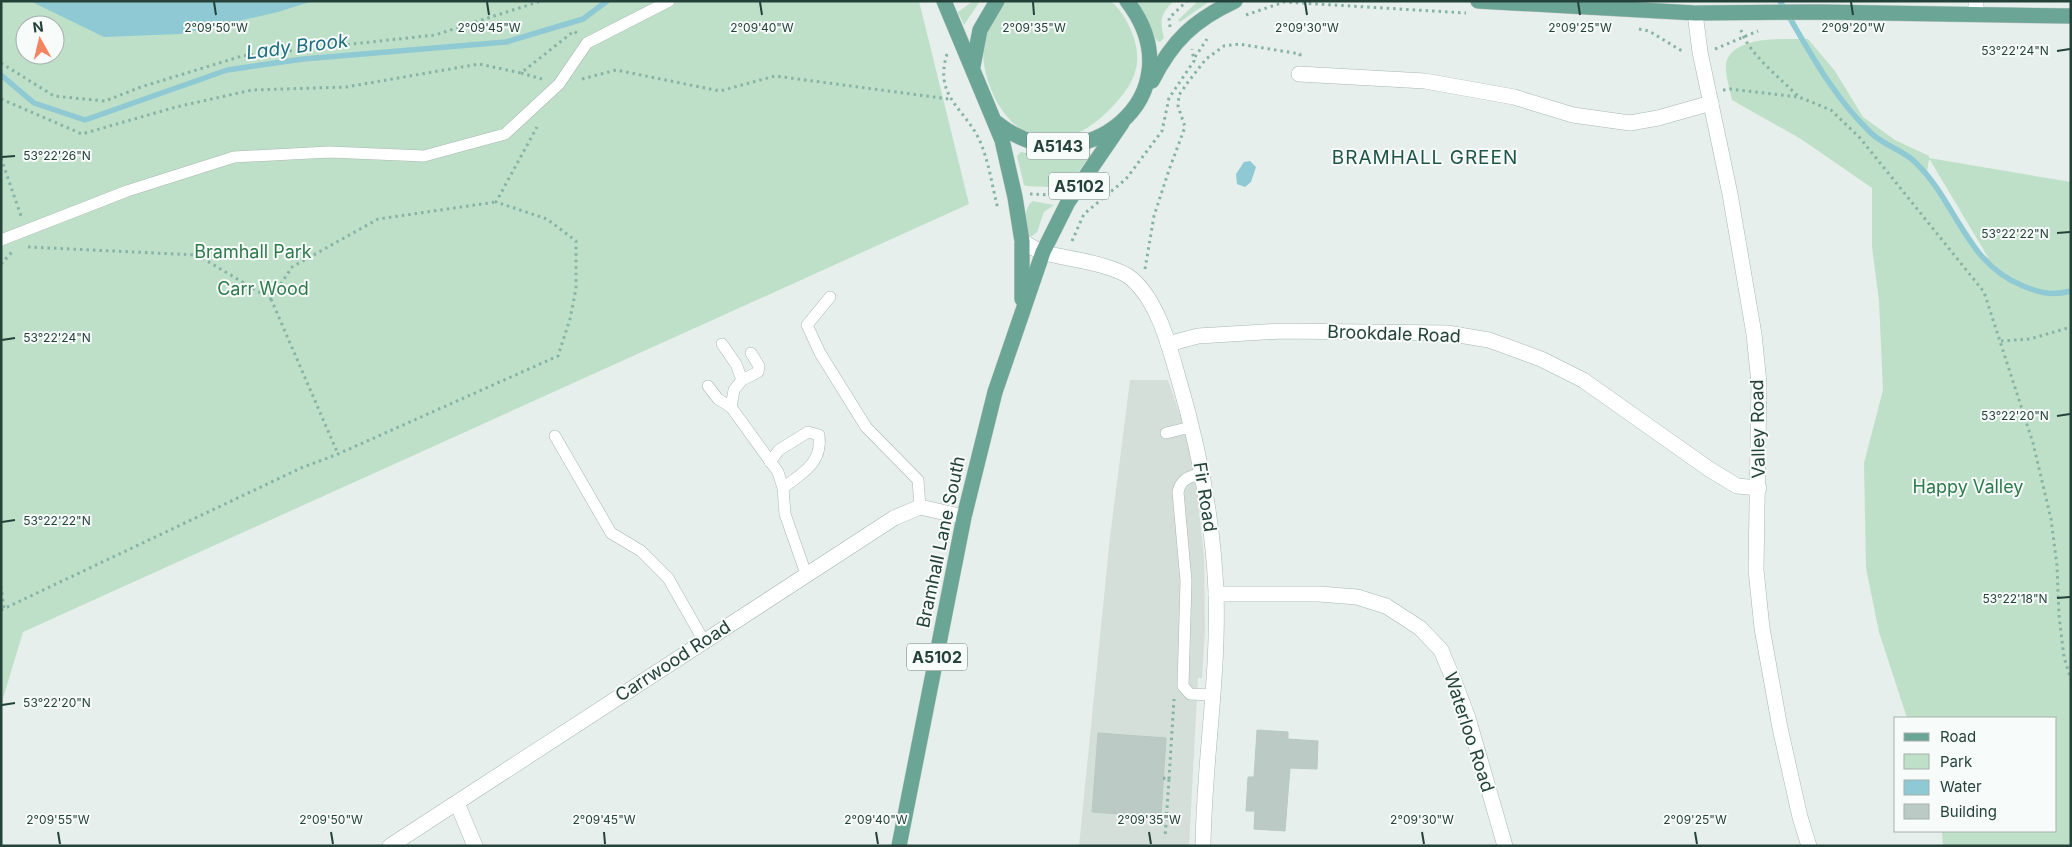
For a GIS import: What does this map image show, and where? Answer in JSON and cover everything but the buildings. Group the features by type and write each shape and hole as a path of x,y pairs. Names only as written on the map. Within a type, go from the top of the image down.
{"main road":[{"path":"944,1 973,66"},
{"name":"A5143","path":"997,1 980,30 973,66 981,92 996,122 1012,135 1050,146 1065,146 1086,141 1122,123 1144,95 1164,56 1208,13 1235,1"},
{"name":"A5143","path":"1128,1 1141,18 1150,49 1150,68 1144,95"},
{"path":"1478,1 1696,13 1976,8 2071,16"},
{"name":"Bramhall Lane South","path":"996,122 1015,197 1022,241 1023,308"},
{"name":"Bramhall Lane South","path":"899,846 964,517 995,392 1043,252 1068,202 1122,123"}],"street":[{"name":"Valley Road","path":"1696,13 1696,32 1732,203 1754,334 1759,383 1759,488 1756,570 1762,628 1792,785 1809,846"},
{"path":"1299,74 1425,81 1514,97 1573,114 1630,123 1658,118 1710,103"},
{"name":"Fir Road","path":"1022,241 1043,252 1099,266 1130,277 1141,290 1168,344 1203,472 1211,522 1216,594 1203,846"},
{"name":"Brookdale Road","path":"1168,344 1198,336 1282,332 1447,333 1489,340 1540,358 1583,380 1736,486 1759,488"},
{"path":"920,507 964,517"},
{"name":"Carrwood Road","path":"390,846 806,574 894,518 920,507"},
{"name":"Waterloo Road","path":"1216,594 1320,594 1356,597 1386,606 1420,628 1441,650 1454,681 1468,718 1505,846"},
{"path":"457,803 475,846"}],"lane":[{"path":"1,240 127,191 234,157 328,152 424,156 505,134 559,84 587,43 669,1"},
{"path":"830,297 807,325 820,353 866,427 918,480 920,507"},
{"path":"722,344 736,364 742,380"},
{"path":"731,407 734,390 742,380 758,372 759,366 751,353"},
{"path":"708,386 718,399 731,407 778,472 783,488 786,521 806,574"},
{"path":"1166,433 1192,427"},
{"path":"770,462 779,450 808,432 819,435 821,446 814,464 783,488"},
{"path":"555,436 610,533 641,551 668,578 704,641"},
{"path":"1203,472 1185,479 1180,485 1178,492 1186,581 1183,686 1190,694 1212,695"}],"path":[{"path":"1,63 54,96 105,101 150,84 242,56 435,35 541,1"},
{"path":"1244,16 1260,8 1284,2"},
{"path":"1740,13 1743,37 1799,97"},
{"path":"1,99 82,134 176,107 252,90 346,87 479,64 521,73 574,31 587,43"},
{"path":"1710,51 1758,31"},
{"path":"1065,257 1084,214 1126,179 1162,131 1169,98 1210,35"},
{"path":"1181,38 1192,48 1195,57"},
{"path":"1141,290 1154,216 1168,170 1185,127 1178,106 1179,95 1189,80 1214,51 1224,46 1239,44 1300,54 1299,74"},
{"path":"944,45 947,53 942,68 949,99 978,138 988,168 1000,218"},
{"path":"559,84 616,70 720,91 775,76 949,99"},
{"path":"1183,76 1189,80"},
{"path":"1730,89 1799,97 1832,110 1860,138 1984,292 2033,443 2051,519 2058,566 2064,657 2071,680"},
{"path":"496,202 541,118"},
{"path":"1,158 26,230"},
{"path":"1025,194 1041,193 1057,196"},
{"path":"1,586 3,609 301,468 338,454 558,356 570,319 576,289 576,241 547,219 496,202 378,219 292,267 271,299"},
{"path":"26,247 197,255 271,299 338,454"},
{"path":"2001,341 2030,339 2071,327"},
{"path":"1165,838 1174,698"},
{"path":"1163,778 1169,779"}],"shaded area":[{"path":"1130,380 1168,380 1186,433 1198,499 1204,558 1205,630 1202,678 1198,678 1189,846 1079,846 1110,537"}],"green space":[{"name":"Carr Wood","path":"1,1 919,1 969,204 23,632 1,705"},
{"path":"973,1 980,1 964,25 958,12"},
{"path":"1005,1 1110,1 1122,13 1135,41 1137,63 1135,73 1118,101 1090,126 1070,136 1052,139 1034,136 1018,127 1004,113 993,94 985,70 983,51 989,24 993,15"},
{"path":"1137,1 1174,1 1162,18 1164,38 1160,42 1157,41"},
{"path":"1198,1 1210,1 1180,22 1178,20"},
{"name":"Happy Valley","path":"1771,39 1808,39 1835,71 1863,117 1895,140 1929,156 1929,158 2071,182 2071,846 1943,846 1942,832 2057,832 2057,717 1907,717 1879,632 1866,568 1864,463 1883,390 1879,301 1872,247 1872,188 1801,139 1732,100 1726,64 1733,51 1755,42","holes":["1929,160 1989,259 1982,253 1927,171"]},
{"path":"1021,152 1059,159 1088,153 1091,155 1064,190 1024,185 1017,156"},
{"path":"1033,201 1054,205 1044,212 1037,232 1029,236 1026,213 1027,208"}],"water":[{"path":"30,1 313,1 278,12 180,34 104,37 65,18 65,15 59,15"},
{"path":"1250,161 1256,167 1251,182 1245,187 1237,184 1236,174 1244,162"}],"waterway":[{"name":"Lady Brook","path":"1,75 34,103 85,120 227,70 303,59 506,42 583,19 607,1"},
{"name":"Lady Brook","path":"1780,1 1810,53 1844,103 1871,133 1915,162 1929,178 1974,247 1988,263 2003,276 2023,286 2046,293 2071,291"}],"district":[{"name":"BRAMHALL GREEN","path":"1425,157"}],"park label":[{"name":"Bramhall Park","path":"253,252"}]}
